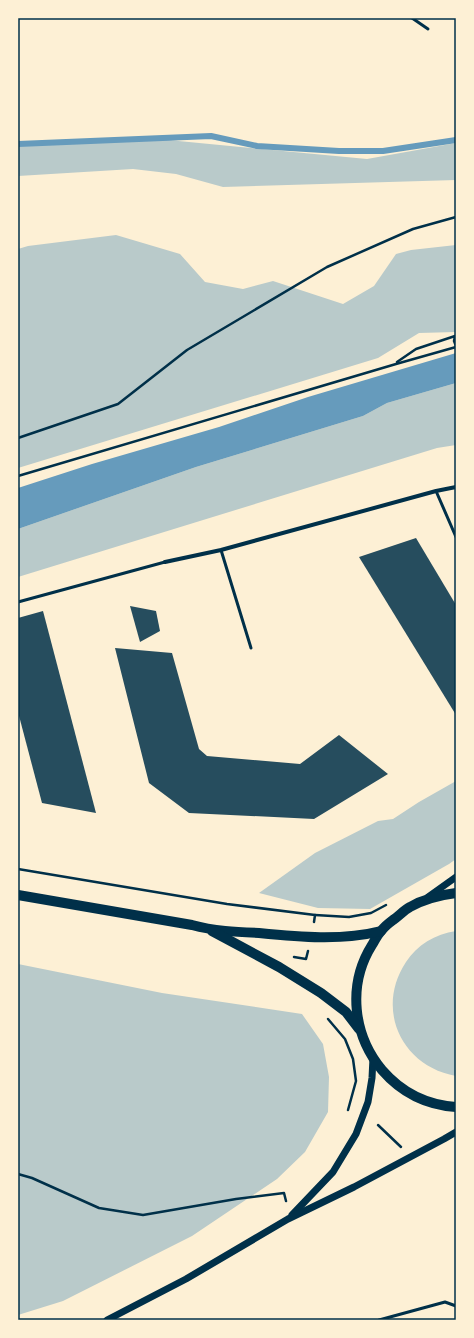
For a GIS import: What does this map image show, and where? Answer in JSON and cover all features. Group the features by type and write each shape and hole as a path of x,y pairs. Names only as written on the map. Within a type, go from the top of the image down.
{"main road":[{"path":"360,1031 356,998 360,971 366,955 381,931 408,908 424,900 441,895 456,893"},
{"path":"18,895 192,925 208,930 279,967 321,993 346,1012 360,1031 372,1058 390,1080 416,1097 437,1105 456,1108"},
{"path":"208,930 311,937 365,935 381,931"}],"street":[{"path":"165,562 221,550 436,491 456,487"},
{"path":"424,900 456,877"},
{"path":"288,1219 333,1172 356,1134 368,1102 372,1078 372,1058"},
{"path":"107,1320 186,1279 288,1219 354,1187 444,1140 456,1132"}],"lane":[{"path":"412,18 428,29"},
{"path":"436,491 456,537"},
{"path":"221,550 251,648"},
{"path":"18,602 165,562"},
{"path":"379,1320 445,1302 456,1306"}],"path":[{"path":"18,438 118,404 187,350 327,267 413,229 456,217"},
{"path":"18,476 456,347 454,341 455,336 416,349 396,364"},
{"path":"18,868 227,904 315,915 349,917 371,913 391,902"},
{"path":"314,921 315,915"},
{"path":"292,957 306,959 308,952"},
{"path":"326,1017 345,1039 353,1060 356,1081 348,1110"},
{"path":"378,1124 403,1149"},
{"path":"18,1174 32,1178 99,1208 143,1215 236,1199 284,1193 288,1219"}],"shaded area":[{"path":"137,137 367,159 456,143 456,180 223,187 176,174 133,169 18,176 18,142"},
{"path":"116,235 180,254 205,282 243,289 273,281 343,304 374,286 396,254 411,250 456,245 456,332 419,333 378,358 18,468 18,249 28,246"},
{"path":"456,383 456,445 437,448 18,577 18,529 196,467 363,416 387,403"},
{"path":"456,781 456,859 370,909 318,908 259,893 315,853 378,821 393,819"},
{"path":"456,931 456,1076 437,1070 421,1061 408,1048 399,1033 394,1016 393,998 397,980 410,956 427,941 448,932"},
{"path":"18,964 162,993 302,1014 323,1044 329,1077 328,1112 305,1152 277,1179 192,1236 63,1301 18,1315"}],"water":[{"path":"456,353 456,383 387,403 363,416 196,467 18,529 18,488 92,464 219,427 308,397"}],"building":[{"path":"416,538 456,605 456,715 359,557"},
{"path":"130,606 156,611 160,631 140,642"},
{"path":"43,611 96,813 42,803 18,712 18,618"},
{"path":"115,648 172,653 199,749 207,756 300,764 339,735 388,774 314,819 189,813 149,783"}],"waterway":[{"path":"18,144 211,136 257,146 339,151 383,151 456,140"}]}
